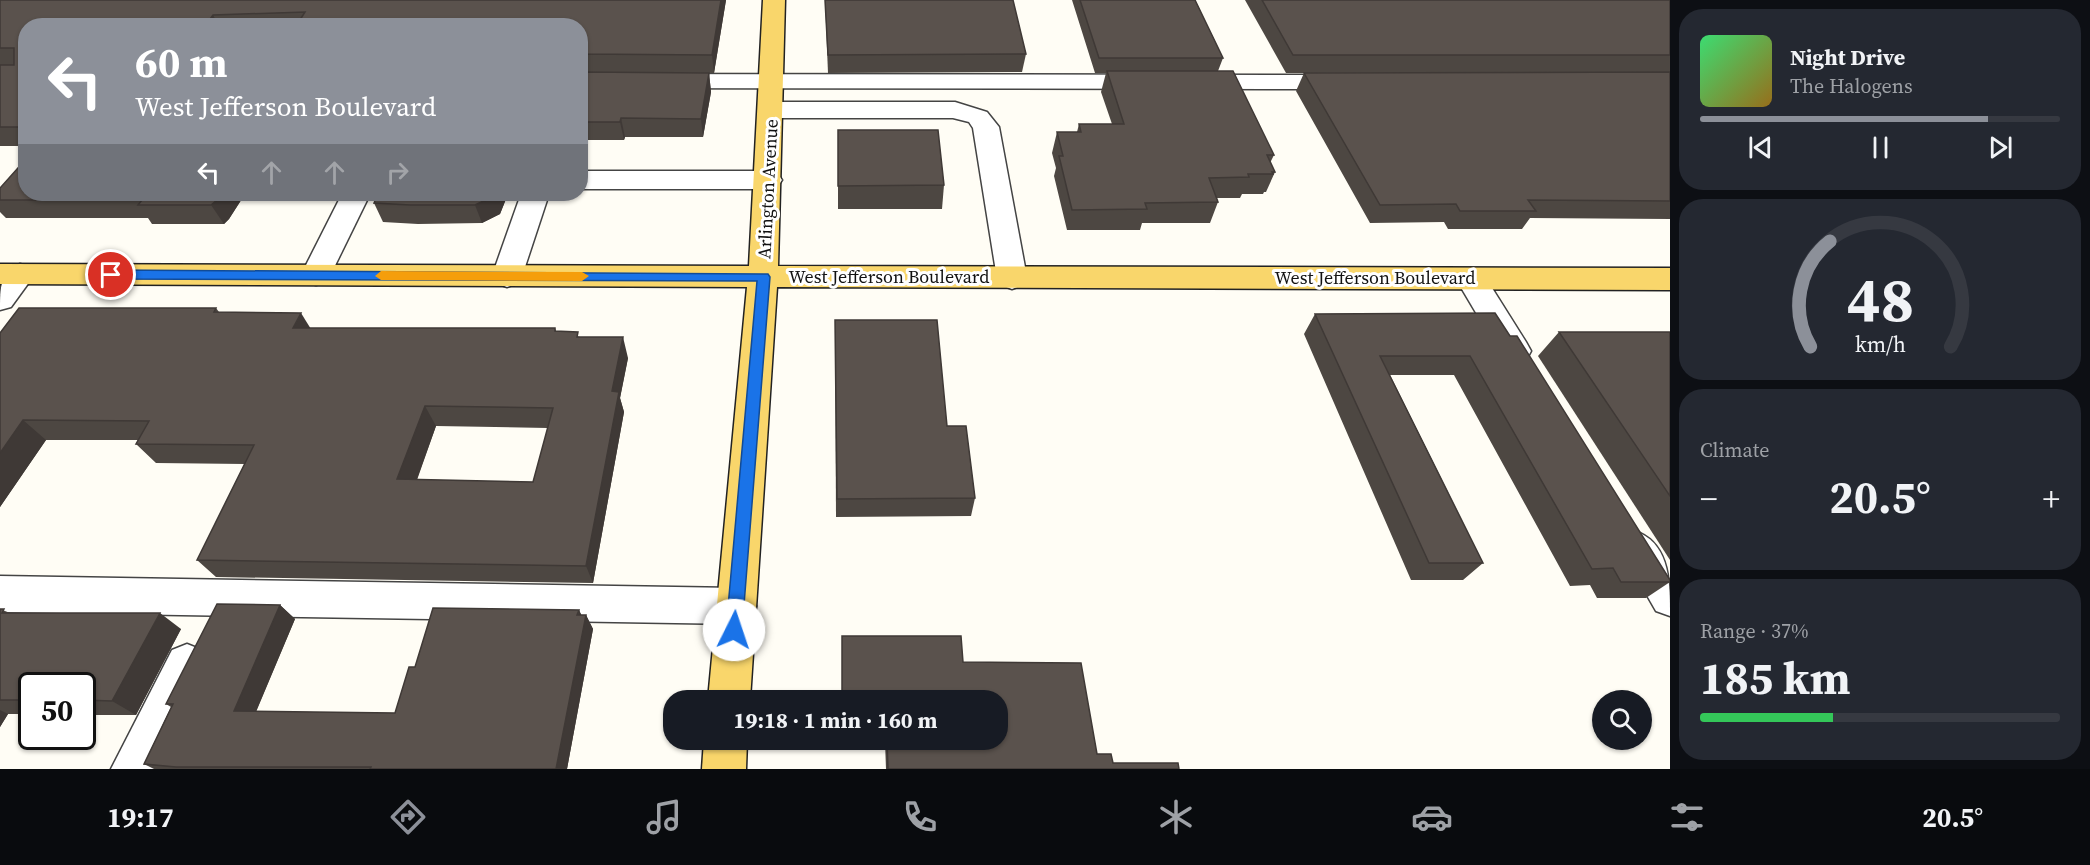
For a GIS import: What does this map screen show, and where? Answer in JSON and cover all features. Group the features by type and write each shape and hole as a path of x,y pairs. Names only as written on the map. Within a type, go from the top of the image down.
{"main road":[{"name":"Arlington Avenue","path":"730,690 763,277 774,0"},
{"name":"West Jefferson Boulevard","path":"10,274 1670,279"},
{"path":"724,769 725,750"}],"street":[{"path":"588,81 1371,82"},
{"path":"771,110 955,110 978,117 986,127 1012,278"},
{"path":"588,180 768,180"},
{"path":"316,276 353,201"},
{"path":"507,276 533,201"},
{"path":"0,299 10,274"},
{"path":"1471,279 1534,381"},
{"path":"1620,519 1670,598"},
{"path":"0,594 736,606"},
{"path":"133,769 221,598"}],"building":[{"path":"0,0 721,0 712,55 588,54 588,18 301,18 305,12 213,15 211,18 18,18 18,127 0,127 0,65 14,65 14,48 0,48"},
{"path":"825,0 1013,0 1026,54 828,55"},
{"path":"1080,0 1195,0 1223,58 1099,58"},
{"path":"1262,0 1670,0 1670,55 1293,55"},
{"path":"1107,71 1233,71 1274,155 1267,155 1275,172 1272,172 1273,174 1248,174 1249,177 1209,178 1218,202 1145,203 1147,209 1072,210 1059,156 1063,156 1057,132 1081,132 1079,124 1124,124"},
{"path":"588,72 709,73 701,119 621,118 620,122 588,122"},
{"path":"1670,72 1670,201 1528,200 1536,211 1460,211 1456,204 1380,205 1304,73"},
{"path":"838,130 938,130 944,185 838,186"},
{"path":"18,168 18,200 0,200 0,188"},
{"path":"141,201 216,201 211,205 138,205"},
{"path":"375,201 483,201 475,205 374,203"},
{"path":"19,308 216,308 214,312 301,313 293,328 555,328 555,331 578,332 577,337 623,337 612,391 619,392 586,566 197,560 254,445 136,444 149,421 23,420 0,453 0,333","holes":["425,406 553,408 533,482 397,479"]},
{"path":"1495,313 1510,336 1517,336 1670,582 1621,582 1613,568 1592,569 1470,356 1380,356 1483,563 1429,563 1315,314"},
{"path":"835,320 937,320 947,426 966,426 975,498 837,499"},
{"path":"1559,332 1670,332 1670,496"},
{"path":"217,604 280,605 234,711 395,713 409,667 415,667 433,608 579,610 577,615 586,615 556,769 176,767 144,764 173,704 166,704"},
{"path":"0,609 4,609 2,613 160,613 112,701 96,700 96,672 18,672 18,700 0,700"},
{"path":"842,636 961,636 963,662 1081,663 1097,754 1111,754 1113,763 1178,763 1179,769 888,769 887,750 1008,750 1008,690 842,690"}],"slow traffic":[{"path":"381,276 582,276"}],"route":[{"path":"111,275 763,277 734,630"}]}
